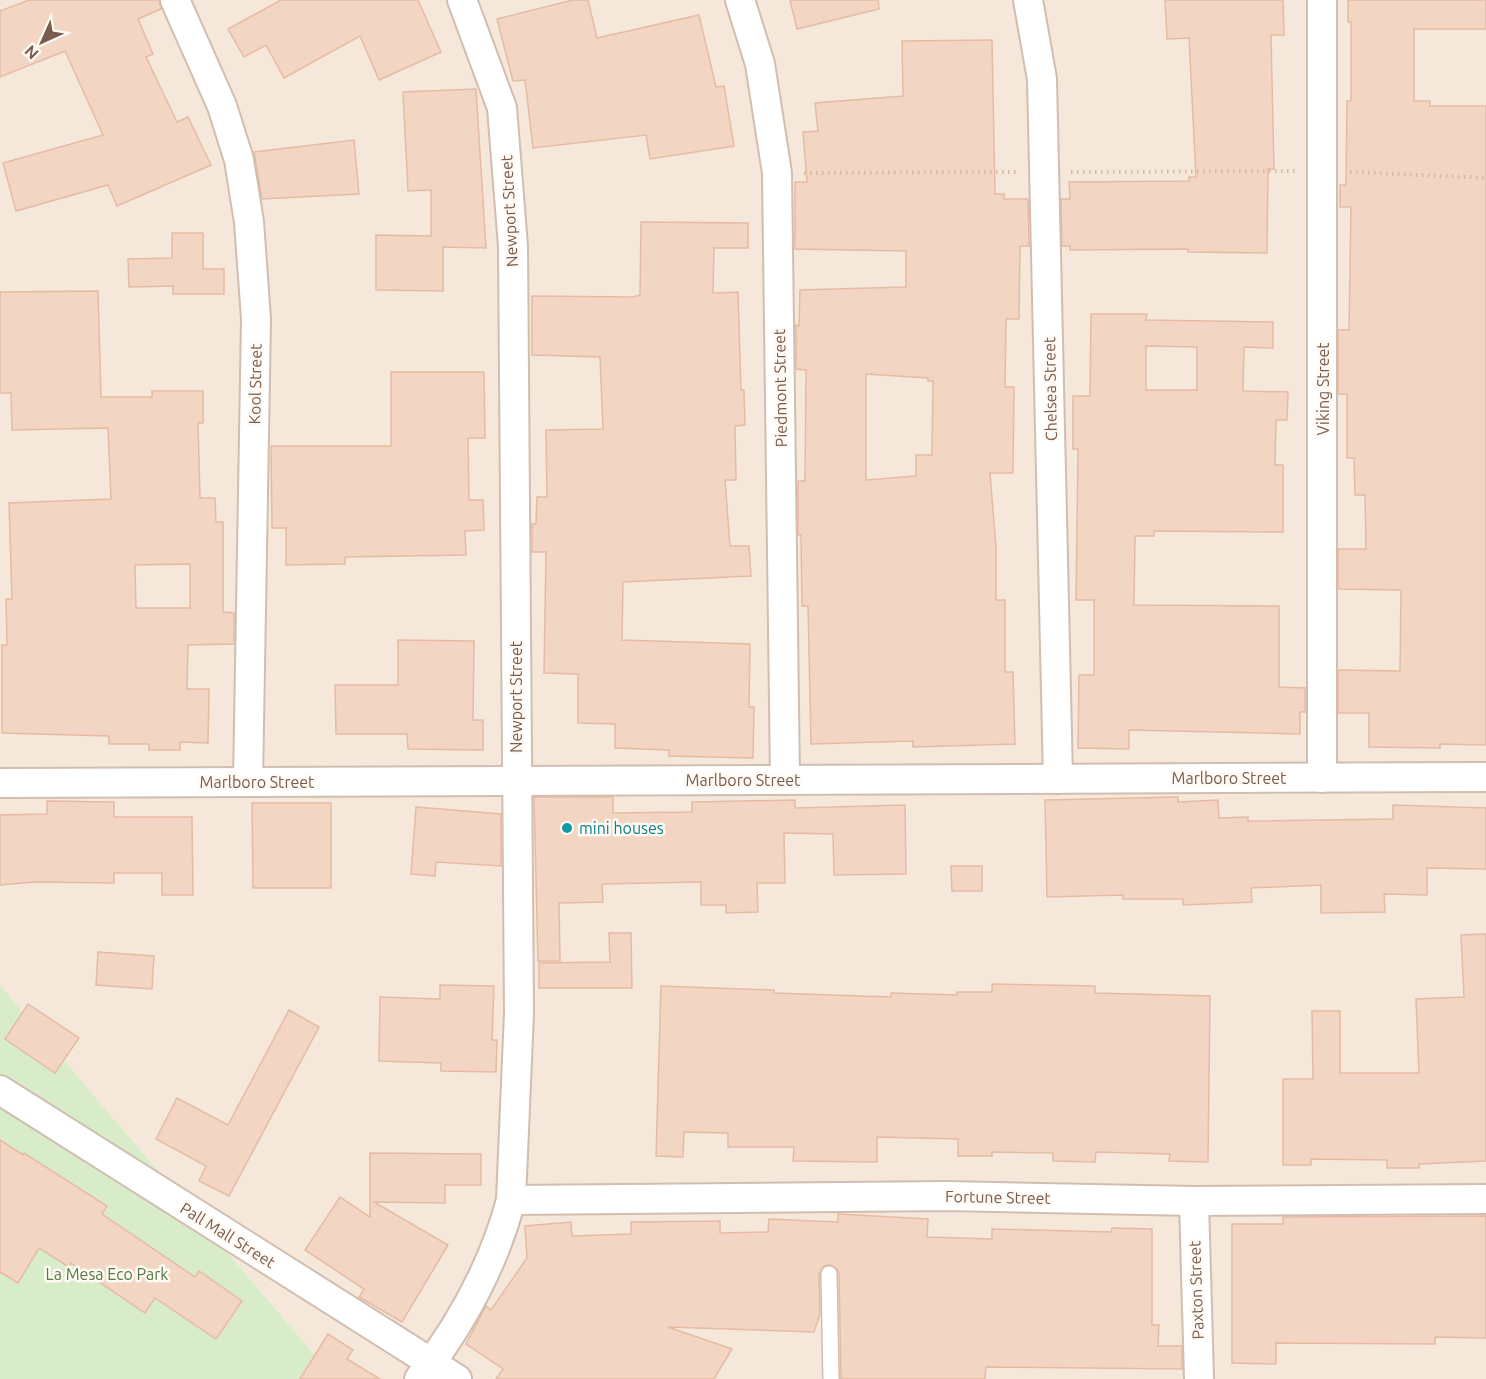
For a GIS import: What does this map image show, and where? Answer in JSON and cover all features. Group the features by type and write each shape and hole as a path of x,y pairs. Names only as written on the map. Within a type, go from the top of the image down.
{"street":[{"name":"Kool Street","path":"175,0 222,106 239,159 249,222 256,319 248,783"},
{"name":"Newport Street","path":"425,1371 484,1275 503,1229 510,1200 519,1012 513,258 509,181 502,108 462,0"},
{"name":"Piedmont Street","path":"740,0 760,64 777,173 785,780"},
{"name":"Chelsea Street","path":"1028,0 1042,79 1046,172 1058,779"},
{"name":"Viking Street","path":"1322,0 1322,778"},
{"name":"Marlboro Street","path":"0,783 1486,777"},
{"name":"Pall Mall Street","path":"0,1090 425,1371 457,1379"},
{"name":"Fortune Street","path":"510,1200 947,1196 1194,1201 1486,1199"},
{"name":"Paxton Street","path":"1194,1201 1199,1379"}],"lane":[{"path":"829,1274 831,1379"}],"path":[{"path":"777,173 1323,171 1486,178"}],"shaded area":[{"path":"0,0 1486,0 1486,1379 335,1379 0,985"}],"green space":[{"name":"La Mesa Eco Park","path":"0,985 335,1379 0,1379"}],"building":[{"path":"29,0 159,0 161,9 138,19 153,54 146,57 177,122 188,117 211,165 117,206 108,185 16,211 3,163 103,135 65,51 0,77 0,11"},
{"path":"281,0 418,0 441,52 379,80 360,36 284,78 266,45 244,57 228,29"},
{"path":"573,0 588,0 597,38 699,15 716,87 724,86 734,146 650,159 646,135 533,148 525,80 513,81 497,19"},
{"path":"790,0 878,0 879,9 797,29"},
{"path":"1165,0 1283,0 1284,35 1271,35 1274,169 1268,169 1267,253 1188,252 1188,249 1070,250 1070,246 1062,246 1061,199 1070,199 1069,182 1189,181 1189,177 1196,177 1189,38 1167,39"},
{"path":"1348,0 1486,0 1486,29 1414,29 1414,101 1430,101 1430,106 1486,106 1486,745 1440,744 1440,748 1369,747 1369,713 1338,713 1338,670 1400,671 1401,590 1338,589 1338,549 1366,549 1365,495 1355,495 1354,458 1347,458 1347,394 1338,394 1338,330 1349,330 1351,207 1340,207 1340,185 1346,185 1347,101 1351,101 1351,22 1348,22"},
{"path":"992,40 995,194 1004,194 1004,199 1028,199 1029,246 1020,246 1019,319 1006,319 1005,387 1014,387 1013,473 990,473 996,547 996,600 1005,600 1005,672 1013,672 1015,744 913,747 913,741 811,744 808,606 802,606 801,535 798,535 798,481 805,481 806,370 796,369 796,325 799,326 800,290 906,287 906,251 795,249 795,182 807,182 803,132 818,131 815,103 903,96 902,41","holes":["866,374 928,378 928,381 933,381 932,455 916,455 916,476 866,480"]},
{"path":"476,89 486,248 443,247 443,291 376,290 376,235 431,236 431,190 408,191 403,92"},
{"path":"354,140 359,194 262,199 254,152"},
{"path":"641,222 748,223 748,248 714,248 713,293 738,292 741,390 744,390 745,425 735,426 736,480 725,480 730,546 749,546 751,576 623,582 622,640 750,644 749,707 754,707 753,758 669,756 669,750 615,748 615,724 578,723 578,674 544,673 546,552 532,552 532,524 536,524 537,497 547,497 546,430 603,429 600,357 532,355 532,296 633,297 640,295"},
{"path":"172,233 203,233 203,269 224,269 224,294 173,294 173,286 129,287 128,259 172,258"},
{"path":"98,291 101,397 152,397 152,391 203,391 203,423 198,423 200,498 215,498 216,522 223,522 223,612 234,613 234,644 188,645 187,689 209,689 208,743 180,742 180,750 149,750 149,744 109,744 109,736 2,733 2,645 7,645 6,599 12,599 9,503 111,499 108,428 12,430 11,393 0,393 0,292","holes":["190,564 190,608 136,608 135,565"]},
{"path":"1091,314 1147,314 1146,320 1273,322 1273,348 1244,347 1243,391 1288,392 1287,420 1276,420 1275,465 1283,465 1283,532 1154,531 1154,536 1135,536 1134,605 1279,606 1279,687 1305,688 1305,712 1300,712 1300,734 1129,730 1129,749 1078,748 1079,675 1094,675 1094,600 1076,600 1078,449 1073,449 1073,396 1090,396","holes":["1146,346 1197,347 1197,390 1146,390"]},
{"path":"391,372 484,372 485,438 468,438 469,500 483,500 484,530 465,531 466,555 345,557 345,564 286,565 286,528 272,528 271,446 391,446"},
{"path":"398,640 474,641 473,720 483,720 483,750 408,749 407,734 336,734 335,685 398,685"},
{"path":"534,797 613,797 613,813 692,812 692,802 795,800 795,808 905,805 906,874 834,875 833,834 784,833 785,883 757,883 758,912 726,913 726,905 701,905 701,882 602,884 603,902 559,903 560,961 538,961"},
{"path":"1178,797 1178,802 1218,800 1219,818 1248,817 1248,821 1393,819 1393,805 1486,808 1486,869 1427,868 1427,895 1384,894 1385,912 1321,913 1321,885 1251,888 1252,902 1183,905 1183,899 1123,899 1123,895 1047,897 1045,800"},
{"path":"47,801 114,802 114,817 192,817 193,895 162,895 162,873 114,873 114,883 35,882 0,885 0,815 47,814"},
{"path":"252,803 331,803 331,888 253,888"},
{"path":"416,807 501,814 501,866 436,862 435,876 411,874"},
{"path":"951,866 982,866 982,891 952,891"},
{"path":"609,933 631,933 632,988 539,988 539,963 610,962"},
{"path":"1486,934 1486,1161 1419,1164 1419,1168 1387,1168 1387,1160 1311,1159 1311,1165 1283,1165 1283,1079 1313,1079 1312,1011 1340,1011 1340,1073 1419,1073 1416,999 1464,997 1461,935"},
{"path":"98,952 154,956 152,989 96,985"},
{"path":"992,984 1095,986 1095,993 1210,996 1208,1162 1169,1161 1170,1154 1096,1152 1095,1162 1053,1161 1053,1153 992,1152 992,1156 958,1156 958,1139 877,1137 877,1162 793,1161 794,1147 728,1147 728,1133 684,1132 683,1157 656,1156 661,986 891,997 891,993 957,995 957,992 992,992"},
{"path":"440,985 494,986 492,1040 497,1040 496,1072 441,1071 441,1063 379,1061 380,997 440,999"},
{"path":"28,1004 79,1038 55,1073 5,1039"},
{"path":"289,1010 319,1027 229,1196 199,1181 206,1166 156,1139 177,1098 228,1125"},
{"path":"0,1140 107,1206 102,1214 195,1277 199,1271 242,1301 216,1339 155,1298 145,1313 71,1263 69,1267 39,1248 18,1283 0,1272"},
{"path":"370,1153 481,1154 481,1185 445,1185 445,1203 374,1202 448,1245 402,1322 359,1297 364,1289 305,1250 340,1197 370,1217"},
{"path":"838,1214 928,1219 927,1237 992,1239 992,1229 1111,1232 1112,1228 1152,1229 1152,1325 1159,1325 1158,1346 1182,1346 1182,1369 986,1367 985,1379 841,1379 839,1274 837,1269 829,1264 824,1266 819,1274 820,1314 814,1332 668,1327 732,1349 714,1379 496,1379 503,1369 466,1344 486,1306 491,1310 527,1258 525,1226 571,1222 572,1236 631,1234 631,1222 720,1221 720,1233 768,1232 769,1219 838,1222"},
{"path":"1486,1216 1486,1338 1435,1337 1435,1344 1276,1343 1276,1364 1232,1363 1232,1224 1283,1224 1283,1217"},
{"path":"328,1334 353,1350 347,1359 380,1379 300,1379"}],"place":[{"name":"mini houses","path":"567,828"}]}
